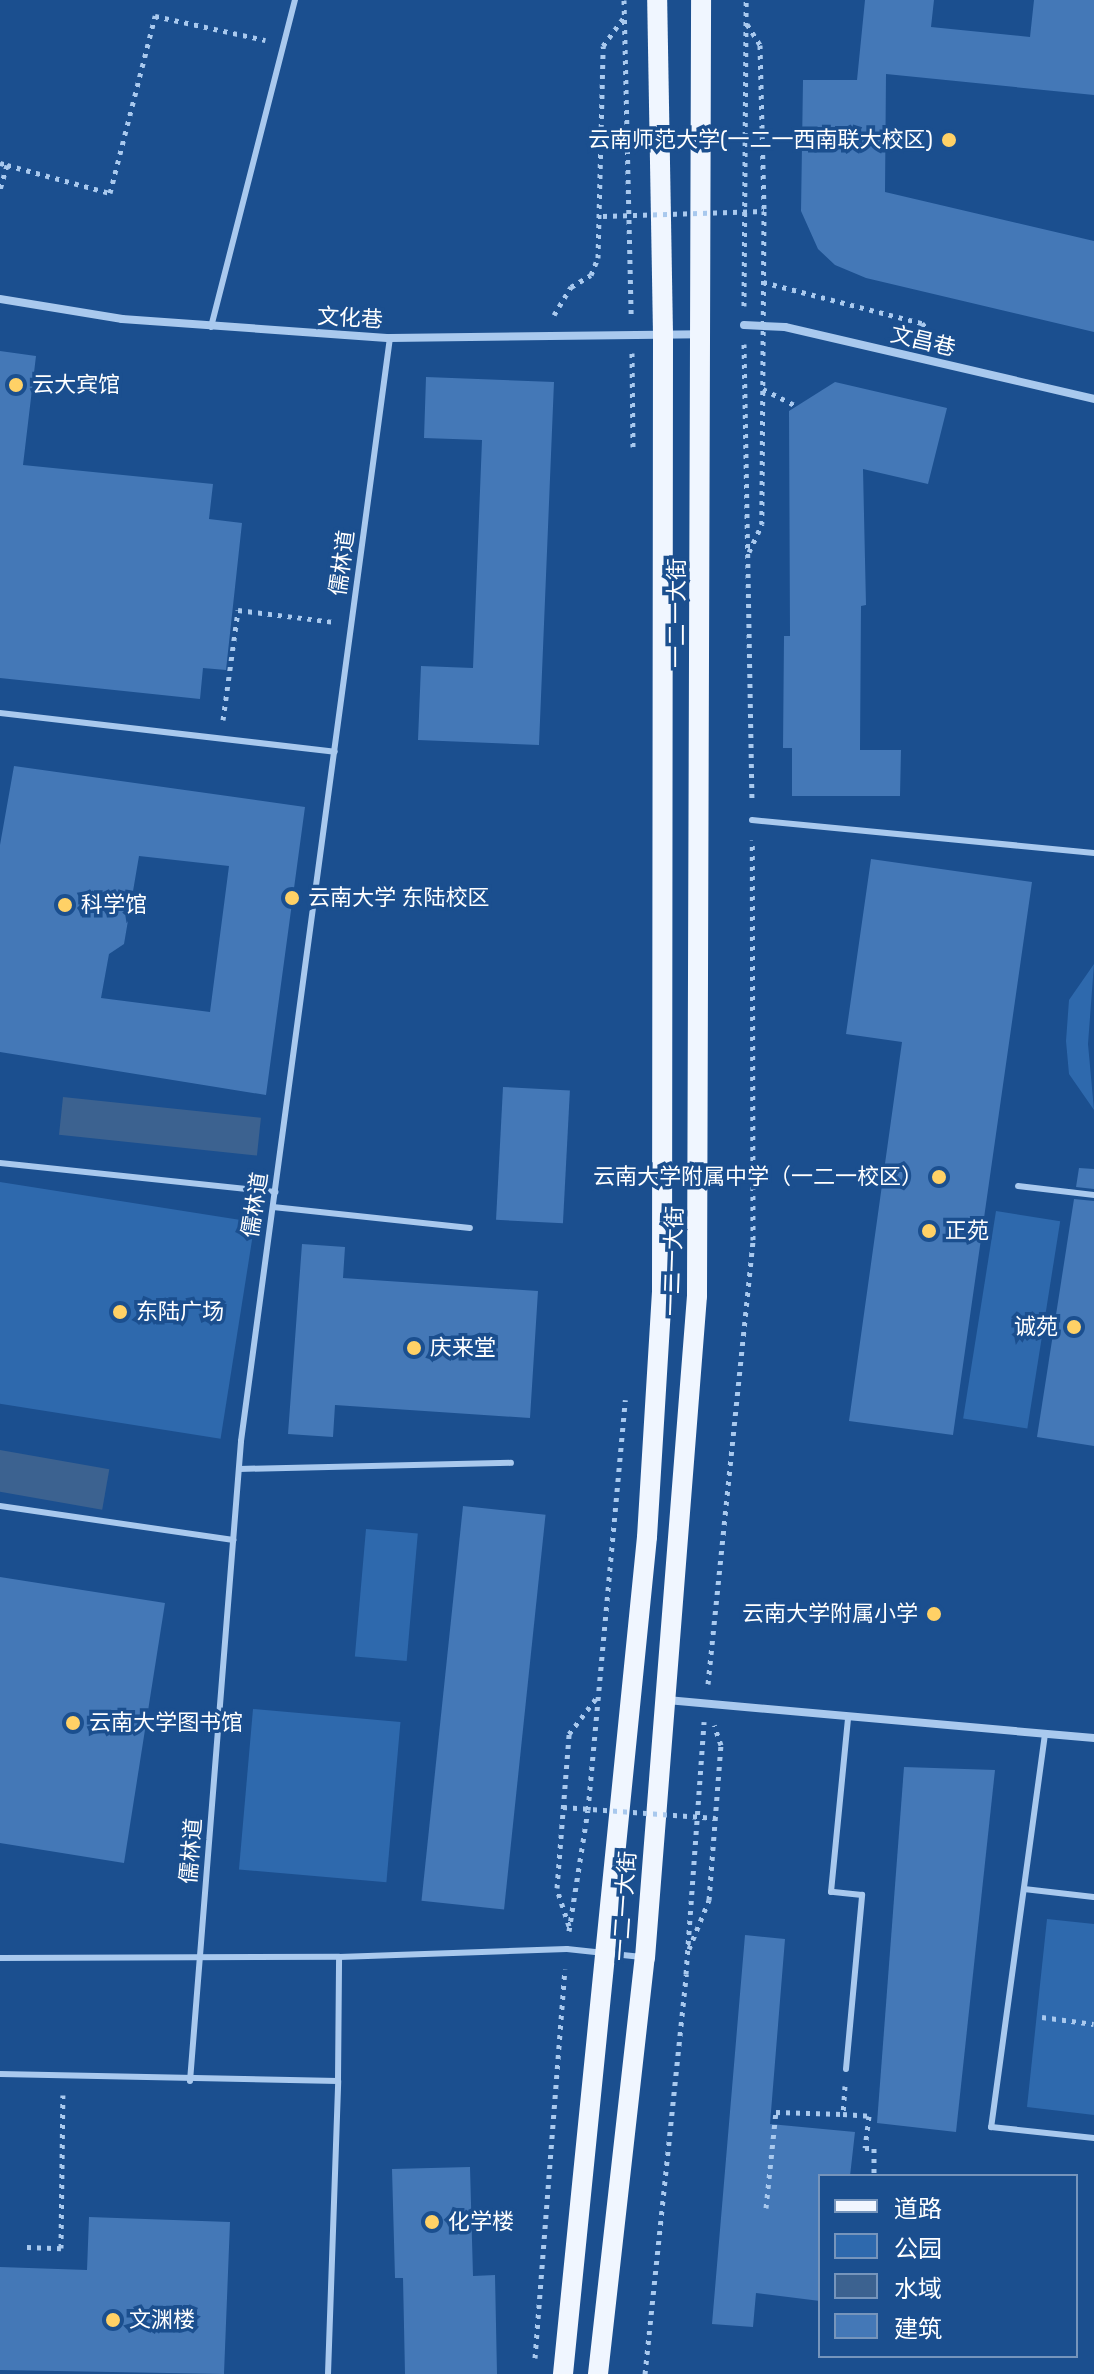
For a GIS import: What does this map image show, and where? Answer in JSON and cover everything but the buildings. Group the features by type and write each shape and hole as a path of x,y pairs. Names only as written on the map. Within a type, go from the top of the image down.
{"main road":[{"name":"一二一大街","path":"563,2374 647,1537 662,1291 663,334 657,0"},
{"name":"一二一大街","path":"598,2374 645,1958 697,1296 701,0"}],"street":[{"name":"文化巷","path":"0,299 211,327 390,338 544,333 701,334"},
{"name":"文昌巷","path":"744,325 785,327 1094,399"},
{"path":"663,1700 1094,1738"}],"lane":[{"path":"211,327 295,0"},
{"name":"儒林道","path":"190,2081 239,1469 390,338"},
{"path":"0,713 335,752"},
{"path":"752,820 1094,853"},
{"path":"0,1163 275,1192"},
{"path":"1018,1186 1094,1195"},
{"path":"273,1207 470,1228"},
{"path":"239,1469 511,1463"},
{"path":"0,1506 234,1540"},
{"path":"846,2069 862,1895 831,1892 848,1718"},
{"path":"1045,1734 991,2127 1094,2138"},
{"path":"1024,1889 1094,1897"},
{"path":"0,1958 200,1954 339,1957 567,1949 645,1958"},
{"path":"328,2374 339,1957"},
{"path":"0,2074 190,2081 338,2081"}],"path":[{"path":"624,0 633,459"},
{"path":"0,190 3,164 110,193 155,16 285,46"},
{"path":"544,333 571,287 591,275 598,258 603,216 603,46 624,16"},
{"path":"746,23 760,45 764,211 762,524 748,554"},
{"path":"603,216 764,211"},
{"path":"763,282 922,323"},
{"path":"763,389 797,406"},
{"path":"220,738 238,610 352,624"},
{"path":"533,2374 567,1949 599,1696 627,1383"},
{"path":"570,1928 557,1888 569,1734 599,1696"},
{"path":"687,1954 709,1900 721,1745"},
{"path":"563,1807 716,1818"},
{"path":"1042,2017 1094,2024"},
{"path":"843,2114 846,2069"},
{"path":"27,2247 61,2248 64,2076"},
{"path":"766,2208 776,2112 869,2116 865,2148 874,2148 874,2174"}],"green space":[{"path":"1094,964 1088,1044 1094,1110 1069,1074 1066,1041 1069,1000"},
{"name":"东陆广场","path":"0,1182 255,1222 221,1439 0,1404"},
{"path":"996,1211 1060,1221 1027,1429 963,1418"},
{"path":"366,1529 418,1534 407,1661 355,1657"},
{"path":"253,1709 400,1722 386,1882 239,1869"},
{"path":"1047,1919 1094,1924 1094,2115 1027,2107"}],"water":[{"path":"63,1097 261,1118 257,1156 59,1135"},
{"path":"0,1450 109,1469 102,1510 0,1492"}],"place":[{"name":"云南师范大学(一二一西南联大校区)","path":"949,140"},
{"name":"云大宾馆","path":"16,385"},
{"name":"云南大学 东陆校区","path":"292,898"},
{"name":"科学馆","path":"65,905"},
{"name":"云南大学附属中学（一二一校区）","path":"939,1177"},
{"name":"正苑","path":"929,1231"},
{"name":"东陆广场","path":"120,1312"},
{"name":"诚苑","path":"1074,1327"},
{"name":"庆来堂","path":"414,1348"},
{"name":"云南大学附属小学","path":"934,1614"},
{"name":"云南大学图书馆","path":"73,1723"},
{"name":"化学楼","path":"432,2222"},
{"name":"文渊楼","path":"113,2320"}]}
